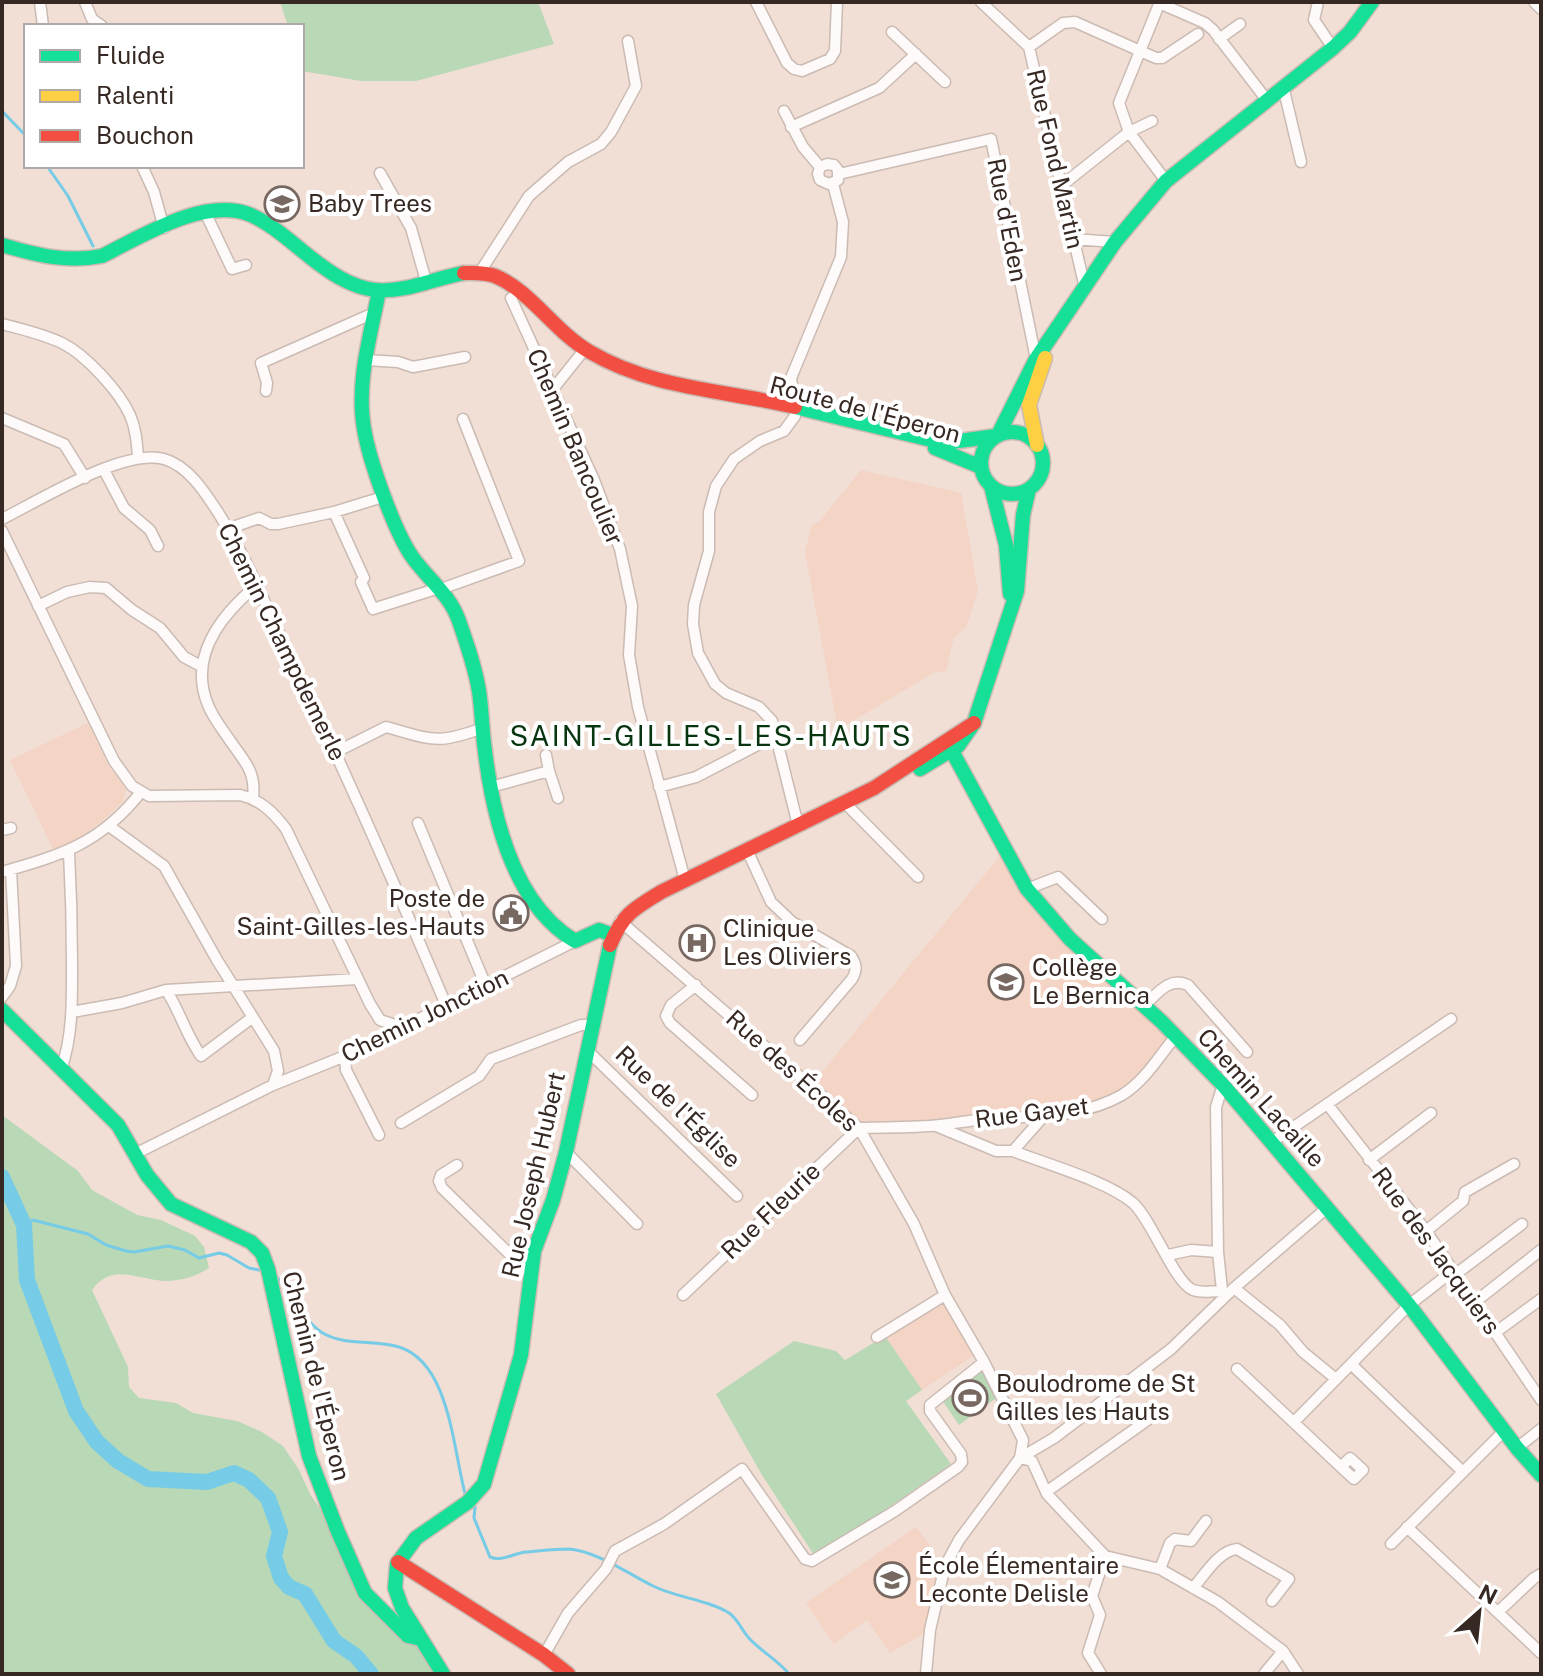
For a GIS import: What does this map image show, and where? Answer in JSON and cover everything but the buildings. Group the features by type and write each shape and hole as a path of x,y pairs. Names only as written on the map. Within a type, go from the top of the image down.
{"main road":[{"path":"1011,609 1006,545 991,486 981,467 984,450 997,436 1036,359 1115,242 1166,181 1333,48 1350,32 1372,2"},
{"path":"2,245 61,261 82,260 102,256 189,216 232,210 257,219 334,275 349,283 379,291 480,272"},
{"path":"2,238 82,260"},
{"name":"Route de l'Éperon","path":"480,272 502,280 585,349 629,371 737,397 795,416 950,452 981,467"},
{"path":"379,291 361,402 369,451 407,549 416,565 453,604 479,692 485,760 503,830 526,888 539,912 552,926 575,941 599,930 617,928 638,906 874,788 968,727"},
{"path":"874,788 904,778 953,753 964,741 1011,609 1020,571 1021,514 1029,489 1043,469 1029,405 1053,336"},
{"name":"Route de l'Éperon","path":"737,397 758,398 944,443 997,436"},
{"path":"795,416 799,413 823,419 831,417"},
{"path":"997,436 1019,433 1037,445"},
{"path":"991,486 1010,494 1029,489"},
{"name":"Chemin Lacaille","path":"953,753 1027,889 1070,939 1176,1036 1223,1085 1409,1305 1541,1475"},
{"name":"Rue Joseph Hubert","path":"398,1562 416,1538 459,1510 477,1495 484,1484 521,1355 534,1251 566,1152 592,1025 617,928"},
{"name":"Chemin de l'Éperon","path":"2,1010 121,1129 147,1175 171,1204 251,1242 262,1253 309,1456 338,1532 365,1593 408,1636 421,1639"},
{"path":"443,1674 402,1608 395,1588 398,1562 544,1655 568,1674"}],"street":[{"path":"40,2 43,24"},
{"path":"85,2 92,19 99,24"},
{"path":"756,2 787,63 802,71 830,59 835,51 837,2"},
{"name":"Rue Fond Martin","path":"981,2 1029,47 1085,288"},
{"path":"1318,2 1314,20 1333,48"},
{"path":"1534,2 1541,9"},
{"path":"1166,181 1129,132 1119,103 1160,3 1205,23 1266,99"},
{"path":"1029,47 1063,23 1075,22 1162,58 1198,34"},
{"path":"1219,39 1240,24"},
{"path":"892,32 945,82"},
{"path":"480,272 529,196 568,162 601,144 611,132 636,86 628,41"},
{"path":"791,127 879,88 916,54"},
{"path":"1283,86 1301,162"},
{"path":"784,111 803,147 820,167"},
{"path":"1061,186 1129,132 1152,121"},
{"name":"Rue d'Eden","path":"836,179 991,139 1036,359"},
{"path":"811,412 793,392 791,378 841,257 843,222 834,165 820,167"},
{"path":"820,167 820,180 826,184 836,179"},
{"path":"143,168 154,192 164,228"},
{"path":"380,173 411,228 426,281"},
{"path":"205,212 232,269 246,265"},
{"path":"1073,239 1115,242"},
{"name":"Chemin Bancoulier","path":"511,298 594,480 620,549 632,606 629,655 635,694 685,880"},
{"path":"266,391 261,363 376,312"},
{"path":"2,324 53,339 88,362 129,414 136,435 138,458 85,478 2,519"},
{"path":"553,389 585,349"},
{"path":"366,360 398,362 413,367 465,357"},
{"path":"795,416 784,431 760,441 734,459 716,486 709,512 709,551 694,605 693,624 698,653 715,684 726,693 765,711 772,721 798,825"},
{"path":"2,418 64,444 85,478"},
{"path":"334,512 364,578 361,582 373,609 519,561 463,419"},
{"name":"Chemin Champdemerle","path":"138,458 157,458 182,468 199,486 227,529 372,829 446,1005"},
{"path":"104,470 124,508 150,530 158,546"},
{"path":"227,529 259,518 278,524 334,512 386,496"},
{"path":"2,531 114,761 132,786 149,796 171,798 224,794 253,798 274,814 286,829 357,979 380,1020 401,1027"},
{"path":"253,798 255,781 208,705 201,666 216,629 233,605 256,586"},
{"path":"38,606 67,592 90,587 106,588 160,628 184,657 201,666"},
{"path":"336,752 386,727 439,740 452,739 483,728"},
{"path":"659,787 696,777 777,735"},
{"path":"546,755 558,798"},
{"path":"491,787 549,771"},
{"path":"2,997 10,986 16,966 7,871 69,852 109,826 141,792"},
{"path":"845,803 918,877"},
{"path":"418,823 486,986"},
{"path":"109,826 164,866 274,1051 278,1071 273,1085"},
{"path":"747,850 771,902 792,922 851,956 855,963 856,971 852,979 800,1040"},
{"path":"62,1067 71,1041 72,1012 69,852"},
{"path":"1027,889 1058,877 1102,919"},
{"name":"Rue des Écoles","path":"617,928 639,938 696,985 859,1128 914,1224 945,1295 984,1362 1023,1440 1020,1458 1032,1461 1046,1492 1105,1556"},
{"name":"Chemin Jonction","path":"135,1154 273,1085 345,1056 575,941"},
{"path":"72,1012 122,1003 166,990 357,979"},
{"path":"1144,1006 1171,982 1182,982 1247,1052"},
{"path":"696,985 671,1005 666,1016 670,1023 752,1095"},
{"path":"166,990 201,1056 253,1017"},
{"path":"1272,1142 1451,1019"},
{"path":"401,1123 484,1073 491,1059 581,1025 592,1025"},
{"name":"Rue Gayet","path":"859,1128 936,1126 972,1120 1043,1117 1086,1109 1121,1095 1144,1077 1176,1036"},
{"name":"Rue de l'Église","path":"586,1052 737,1196"},
{"path":"345,1056 346,1070 379,1135"},
{"path":"1223,1085 1216,1107 1218,1252 1228,1290 1280,1325 1303,1352 1336,1379"},
{"name":"Rue des Jacquiers","path":"1328,1105 1426,1231 1540,1395"},
{"path":"1369,1160 1431,1113"},
{"path":"1013,1151 1043,1117"},
{"path":"969,1141 972,1120"},
{"path":"936,1126 996,1151 1013,1151 1113,1190 1135,1204 1188,1288 1205,1294 1228,1290"},
{"name":"Rue Fleurie","path":"683,1295 859,1128"},
{"path":"566,1152 637,1224"},
{"path":"1426,1231 1463,1201 1465,1192 1514,1164"},
{"path":"457,1165 441,1175 439,1181 442,1188 531,1275"},
{"path":"926,1674 930,1630 945,1566 959,1540 1020,1458 1054,1438 1171,1349 1228,1290 1328,1207"},
{"path":"1294,1422 1409,1305 1522,1224"},
{"path":"1168,1255 1191,1250 1218,1252"},
{"path":"1475,1302 1541,1250"},
{"path":"877,1337 945,1295"},
{"path":"1496,1332 1541,1299"},
{"path":"544,1655 568,1613 606,1569 615,1551 664,1524 742,1469 805,1559 812,1561 820,1559 895,1511 962,1462 961,1454 930,1411 930,1405 984,1362"},
{"path":"1351,1364 1462,1471"},
{"path":"1237,1369 1341,1467"},
{"path":"1046,1492 1156,1414"},
{"path":"1517,1448 1541,1429"},
{"path":"1391,1544 1504,1431"},
{"path":"1160,1569 1170,1543 1175,1539 1191,1541 1206,1521"},
{"path":"1407,1527 1541,1653"},
{"path":"1193,1588 1229,1550 1237,1549 1289,1579 1272,1601"},
{"path":"1101,1674 1088,1653 1100,1615 1092,1596 1105,1556 1160,1569 1218,1602 1283,1651 1298,1674"},
{"path":"1498,1612 1541,1574"},
{"path":"1264,1674 1283,1651"}],"shaded area":[{"path":"861,470 961,493 978,591 966,628 954,637 946,671 935,672 838,730 805,552 812,524 818,523"},
{"path":"88,723 108,765 126,789 123,801 86,833 53,849 10,760"},
{"name":"Collège Le Bernica","path":"1004,851 1026,890 1175,1036 1132,1087 1087,1108 858,1125 812,1084"},
{"path":"943,1299 976,1354 922,1390 885,1336"},
{"name":"École Élementaire Leconte Delisle","path":"916,1527 945,1566 930,1630 890,1653 867,1620 834,1644 806,1603"}],"green space":[{"path":"280,2 538,2 554,44 416,81 361,81 304,71 304,24 287,24"},
{"path":"2,1115 78,1171 92,1190 137,1215 161,1220 195,1236 204,1247 209,1268 195,1275 168,1281 118,1274 100,1281 92,1290 128,1367 129,1387 139,1398 176,1403 193,1413 237,1421 283,1446 311,1496 338,1532 365,1593 443,1674 2,1674"},
{"path":"885,1336 922,1390 906,1401 951,1464 816,1558 762,1475 716,1394 794,1341 836,1351 845,1360"},
{"name":"Boulodrome de St Gilles les Hauts","path":"983,1370 999,1396 959,1425 942,1400"}],"waterway":[{"path":"2,111 24,134"},
{"path":"48,168 68,196 93,246"},
{"path":"2,1177 24,1225 27,1280 76,1411 97,1442 118,1461 148,1479 207,1482 234,1473 249,1480 268,1498 280,1532 274,1556 281,1578 289,1587 305,1594 334,1641 356,1656 371,1674"},
{"path":"24,1225 33,1220 88,1234 106,1245 126,1251 168,1246 185,1250 199,1258 219,1253 249,1268 264,1271"},
{"path":"275,1275 308,1320 321,1332 340,1340 399,1347 416,1356 430,1371 447,1412 466,1497"},
{"path":"475,1507 474,1518 490,1557 564,1549 590,1554 662,1590 729,1613 753,1642 789,1674"}],"traffic: fast":[{"path":"998,435 1036,359 1115,242 1166,181 1333,48 1350,32 1372,2"},
{"path":"2,245 52,257 89,258 102,256 155,229 194,214 233,210 259,219 332,273 366,288 397,289 464,273"},
{"path":"379,291 363,380 362,416 368,447 384,498 406,547 450,603 462,630 479,691 494,804 510,857 536,905 554,925 575,941 599,930 613,935"},
{"path":"795,407 944,443 996,436"},
{"path":"1012,432 1034,441 1043,463 1034,485 1012,494 990,485 981,463 990,441 1012,432"},
{"path":"935,448 981,467"},
{"path":"991,486 1006,545 1010,594"},
{"path":"920,769 958,746 974,723 1017,591 1023,515 1029,489"},
{"path":"953,753 1027,889 1070,939 1162,1022 1223,1085 1409,1305 1541,1475"},
{"path":"443,1674 402,1608 395,1588 397,1564 416,1538 468,1502 484,1484 521,1355 534,1251 566,1152 610,945"},
{"path":"2,1010 118,1125 147,1175 171,1204 251,1242 262,1253 309,1456 338,1532 365,1593 408,1636 421,1639"}],"traffic: slow":[{"path":"1037,445 1029,405 1045,358"}],"traffic: jam":[{"path":"464,273 487,274 508,283 578,344 614,364 664,381 795,407"},
{"path":"610,945 624,919 651,898 874,788 974,723"},
{"path":"398,1562 544,1655 568,1674"}],"place":[{"name":"Baby Trees","path":"282,204"},
{"name":"Poste de Saint-Gilles-les-Hauts","path":"511,913"},
{"name":"Clinique Les Oliviers","path":"697,943"},
{"name":"Collège Le Bernica","path":"1006,982"},
{"name":"Boulodrome de St Gilles les Hauts","path":"970,1398"},
{"name":"École Élementaire Leconte Delisle","path":"892,1580"}],"district":[{"name":"SAINT-GILLES-LES-HAUTS","path":"711,736"}]}
